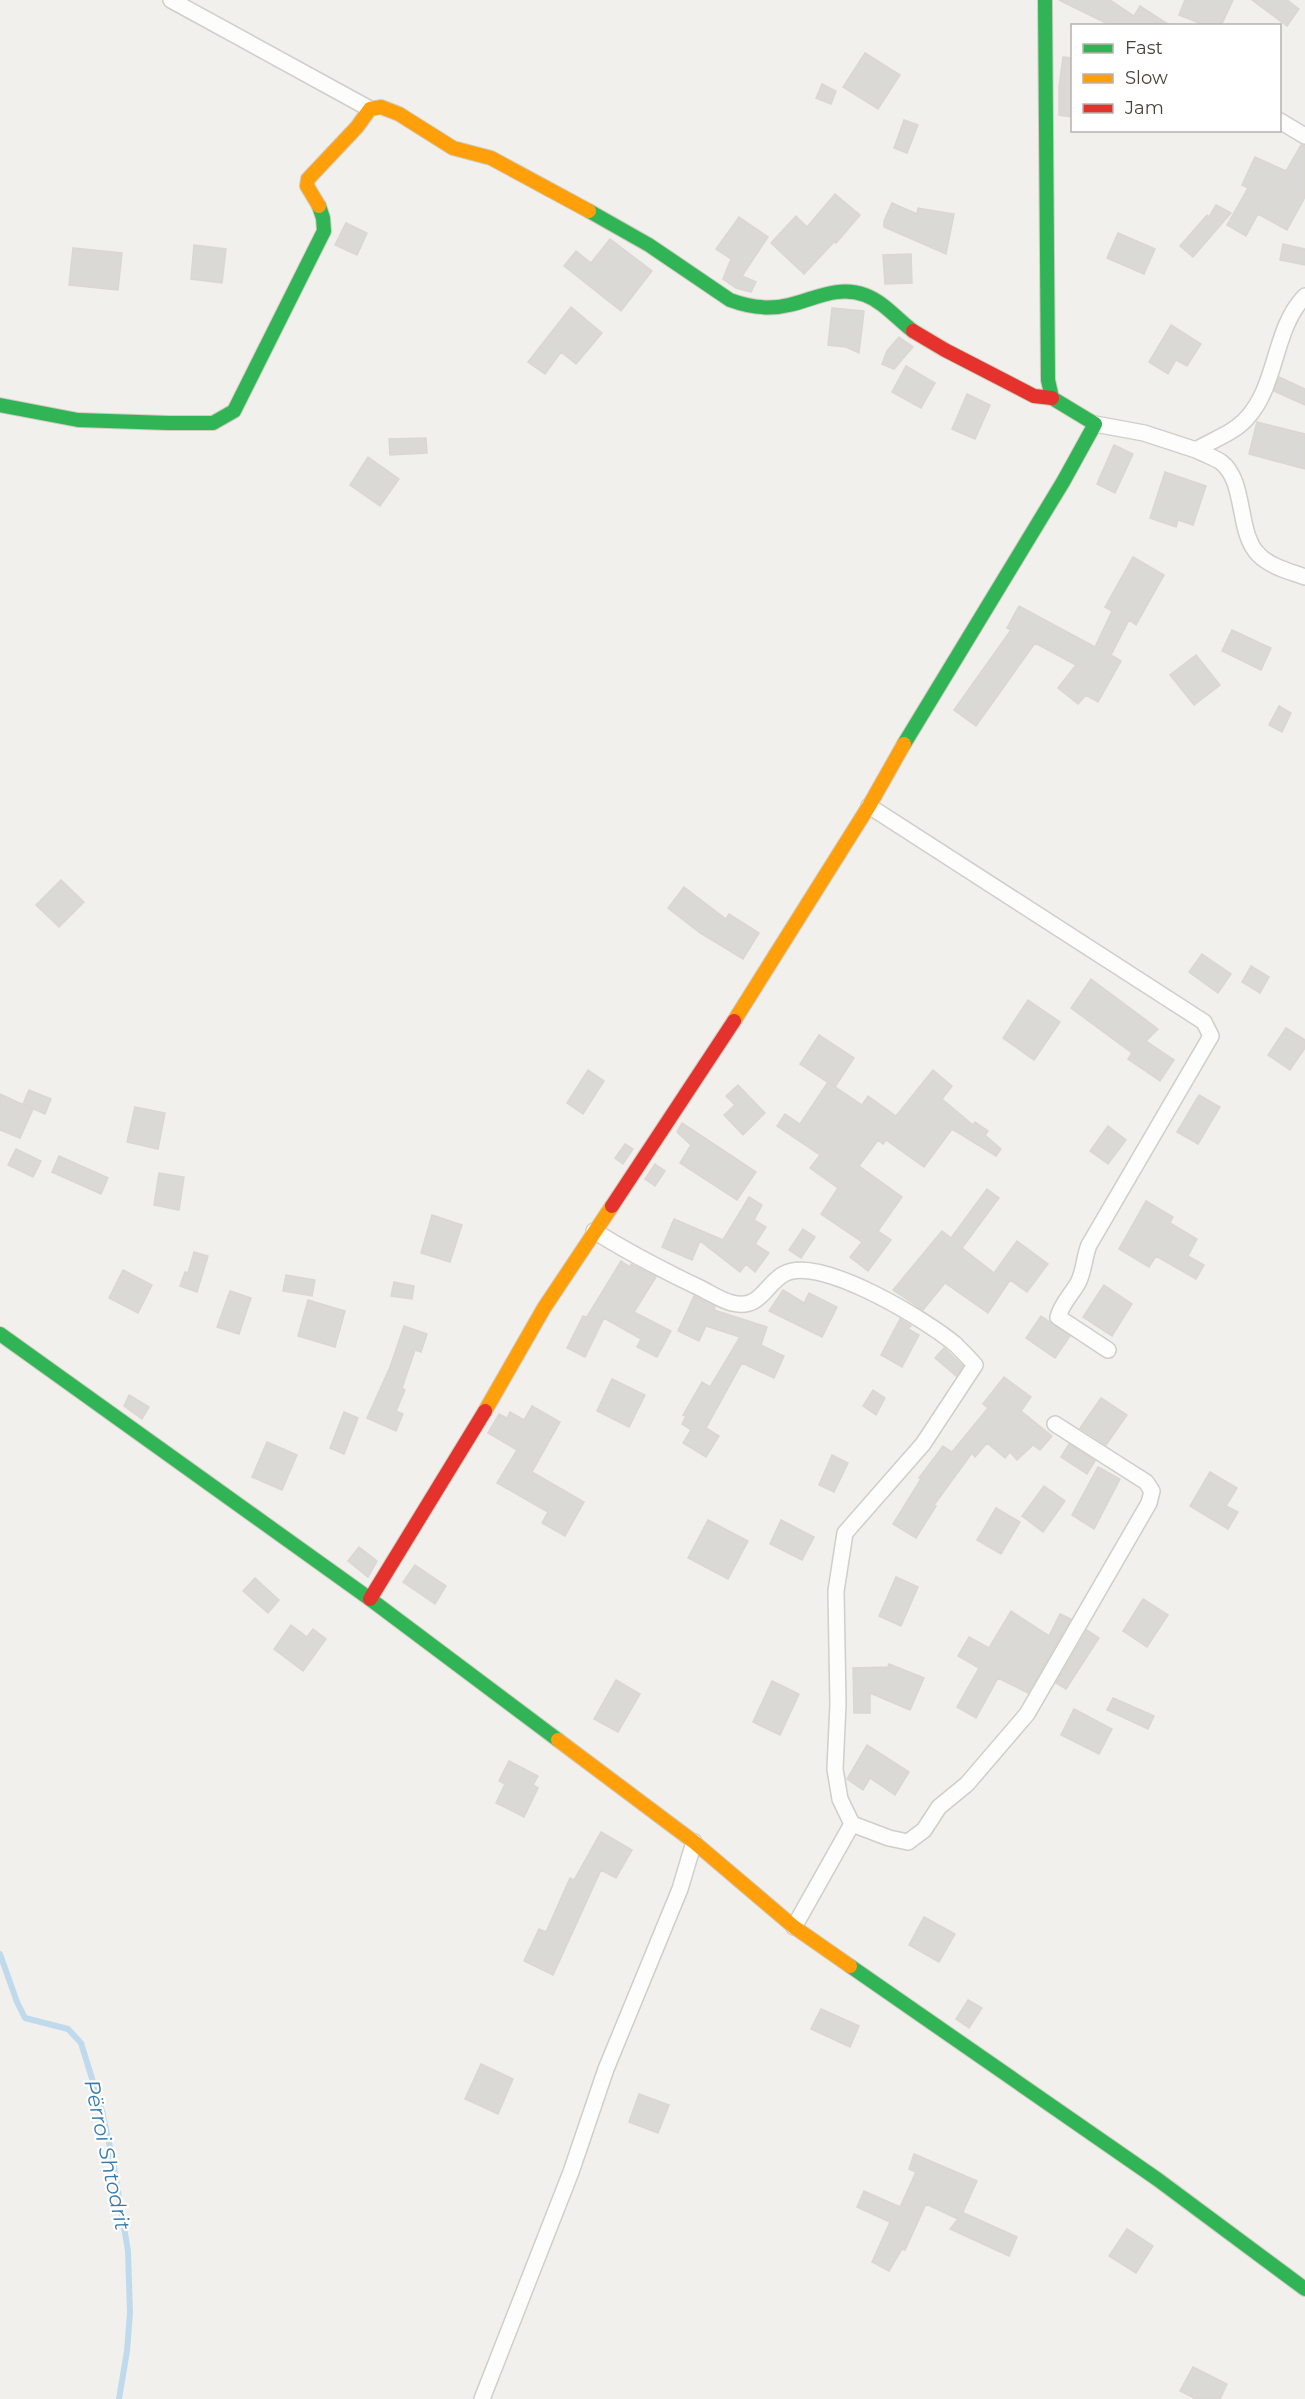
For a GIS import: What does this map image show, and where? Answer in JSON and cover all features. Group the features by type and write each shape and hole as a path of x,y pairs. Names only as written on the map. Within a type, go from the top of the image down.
{"street":[{"path":"171,0 370,109"},
{"path":"1045,0 1046,365 1052,398"},
{"path":"0,405 78,420 168,423 213,423 234,411 324,231 325,220 322,209 306,186 308,180 357,127 370,109 381,106 416,124 453,148 491,158 531,178 630,234 741,305 758,308 782,306 834,292 862,293 917,334 1034,396 1052,398 1095,424 1144,433 1196,450 1222,463 1233,479 1248,535 1258,554 1273,565 1305,577"},
{"path":"1281,122 1305,136"},
{"path":"1196,450 1227,434 1247,418 1269,379 1292,311 1305,296"},
{"path":"370,1599 505,1379 544,1308 754,990 869,806 935,691 1063,482 1095,424"},
{"path":"869,806 1204,1022 1209,1029 1211,1036 1089,1245 1084,1256 1079,1281 1061,1306 1058,1317 1108,1350"},
{"path":"594,1231 664,1272 733,1303 749,1303 761,1298 784,1274 803,1268 846,1281 898,1306 955,1344 975,1365 923,1444 845,1533 836,1591 838,1704 835,1769 840,1799 852,1824 889,1838 908,1842 924,1830 939,1807 966,1784 1027,1714 1149,1503 1152,1491 1146,1482 1055,1424"},
{"path":"0,1335 370,1599 694,1842 794,1927 1157,2179 1305,2289"},
{"path":"794,1927 852,1824"},
{"path":"482,2399 571,2172 606,2069 680,1889 694,1842"}],"building":[{"path":"1059,0 1110,0 1134,16 1140,6 1168,24 1108,24"},
{"path":"1185,0 1233,0 1222,24 1202,24 1179,15"},
{"path":"1252,0 1287,0 1299,9 1287,26"},
{"path":"865,53 900,75 878,109 843,87"},
{"path":"1063,57 1071,58 1071,117 1059,115 1059,87"},
{"path":"822,84 836,91 831,104 816,98"},
{"path":"904,120 918,125 907,153 894,148"},
{"path":"1301,145 1305,146 1305,197 1287,230 1258,214 1246,236 1227,225 1248,188 1242,185 1255,157 1286,171"},
{"path":"835,194 860,215 836,243 834,242 804,274 771,243 796,216 807,227"},
{"path":"892,203 917,214 918,208 954,214 946,254 884,227 884,221"},
{"path":"1216,205 1231,213 1193,257 1180,246 1207,215 1209,217"},
{"path":"739,217 768,237 742,276 756,282 751,292 736,288 723,279 731,259 716,249"},
{"path":"346,223 367,233 357,255 335,245"},
{"path":"1118,233 1155,249 1144,274 1107,258"},
{"path":"610,239 652,271 621,311 564,266 576,251 591,263"},
{"path":"1283,244 1305,249 1305,265 1280,260"},
{"path":"194,245 226,249 222,283 191,279"},
{"path":"73,248 122,253 118,290 69,285"},
{"path":"911,254 912,283 885,284 883,255"},
{"path":"571,307 602,333 576,364 561,352 545,374 528,362"},
{"path":"832,308 864,311 859,353 846,347 828,345"},
{"path":"1171,325 1201,344 1187,366 1176,360 1168,374 1149,362"},
{"path":"899,337 913,347 894,369 882,364 887,351"},
{"path":"906,366 935,383 921,408 892,392"},
{"path":"1279,377 1305,389 1305,405 1274,391"},
{"path":"967,394 990,405 975,439 952,429"},
{"path":"1257,422 1305,434 1305,469 1249,454"},
{"path":"426,438 427,453 390,455 389,439"},
{"path":"1114,445 1133,454 1115,493 1097,484"},
{"path":"368,457 399,479 380,506 350,485"},
{"path":"1165,472 1206,486 1193,525 1178,520 1176,527 1150,518"},
{"path":"1133,557 1164,575 1136,625 1129,620 1111,655 1121,661 1098,702 1086,695 1078,704 1058,688 1076,665 1035,643 976,726 954,710 1011,630 1007,628 1019,606 1095,647 1112,611 1105,607"},
{"path":"1232,630 1271,648 1261,670 1222,651"},
{"path":"1196,655 1220,685 1194,705 1170,675"},
{"path":"1279,706 1291,713 1282,732 1269,725"},
{"path":"61,880 84,902 59,927 36,905"},
{"path":"684,887 726,919 729,914 759,933 743,959 700,933 668,908"},
{"path":"1202,954 1231,974 1218,993 1189,972"},
{"path":"1251,966 1269,977 1260,993 1242,982"},
{"path":"1091,979 1158,1029 1146,1041 1174,1060 1160,1081 1128,1059 1132,1053 1071,1008"},
{"path":"1028,1000 1060,1022 1034,1060 1003,1038"},
{"path":"1286,1028 1305,1040 1305,1048 1290,1070 1268,1055"},
{"path":"819,1035 854,1058 835,1087 800,1064"},
{"path":"588,1070 604,1081 583,1114 567,1103"},
{"path":"933,1070 952,1086 942,1099 973,1125 975,1122 988,1131 985,1135 1001,1149 996,1156 952,1129 924,1167 886,1140 883,1144 878,1140 859,1166 902,1197 878,1231 891,1240 868,1271 850,1257 862,1242 821,1214 838,1188 810,1168 820,1155 777,1126 785,1114 800,1124 828,1082 862,1105 868,1096 896,1116"},
{"path":"738,1085 765,1113 743,1135 724,1115 735,1105 726,1096"},
{"path":"29,1090 51,1099 45,1114 23,1104"},
{"path":"0,1094 33,1109 20,1138 0,1130"},
{"path":"1199,1095 1220,1107 1198,1144 1177,1132"},
{"path":"135,1107 165,1113 158,1149 127,1142"},
{"path":"682,1123 756,1172 737,1200 680,1163 691,1145 677,1132"},
{"path":"1108,1126 1126,1140 1108,1164 1090,1151"},
{"path":"625,1144 633,1149 623,1164 615,1158"},
{"path":"16,1149 41,1161 33,1177 8,1165"},
{"path":"59,1156 108,1178 101,1194 52,1172"},
{"path":"655,1164 665,1171 655,1186 645,1179"},
{"path":"159,1173 184,1177 179,1210 154,1205"},
{"path":"987,1189 999,1198 962,1248 994,1273 1017,1241 1048,1264 1027,1292 1010,1280 988,1313 945,1283 923,1310 893,1290 942,1231 951,1238"},
{"path":"749,1197 762,1205 754,1220 766,1227 755,1244 769,1253 755,1272 746,1264 740,1272 700,1241 692,1260 662,1247 674,1219 723,1240"},
{"path":"1146,1201 1173,1217 1170,1223 1197,1239 1188,1256 1204,1265 1196,1279 1156,1256 1149,1267 1119,1249"},
{"path":"432,1215 462,1225 450,1262 421,1253"},
{"path":"803,1229 815,1237 801,1258 789,1250"},
{"path":"194,1252 208,1256 197,1292 180,1286 185,1272 188,1273"},
{"path":"621,1261 656,1277 634,1312 671,1331 657,1357 637,1347 641,1339 604,1318 585,1357 567,1348 583,1316 587,1317"},
{"path":"123,1270 152,1285 138,1313 109,1298"},
{"path":"286,1275 315,1280 312,1296 283,1291"},
{"path":"394,1282 414,1286 412,1299 391,1296"},
{"path":"1104,1285 1132,1304 1112,1336 1083,1317"},
{"path":"783,1290 804,1303 809,1293 837,1307 822,1337 769,1311"},
{"path":"230,1291 251,1298 239,1334 217,1327"},
{"path":"694,1296 715,1307 714,1310 767,1327 761,1345 784,1356 774,1378 742,1363 706,1428 719,1436 706,1457 683,1443 691,1430 682,1424 686,1416 683,1415 702,1382 710,1387 740,1337 706,1326 699,1341 678,1331"},
{"path":"308,1300 345,1311 335,1347 298,1336"},
{"path":"1041,1316 1070,1336 1055,1358 1026,1338"},
{"path":"900,1319 911,1326 908,1329 919,1335 902,1367 881,1355"},
{"path":"404,1326 427,1334 421,1352 415,1350 402,1388 405,1390 396,1411 403,1414 396,1431 367,1418 390,1367"},
{"path":"944,1348 963,1366 956,1376 935,1358"},
{"path":"1004,1377 1031,1397 1021,1411 1052,1436 1040,1450 1033,1445 1017,1460 1010,1452 1005,1458 987,1443 975,1457 972,1453 934,1505 936,1506 916,1538 893,1524 921,1479 919,1478 943,1446 952,1452 988,1408 983,1404"},
{"path":"612,1379 645,1395 629,1427 597,1411"},
{"path":"873,1390 885,1398 876,1415 863,1406"},
{"path":"129,1395 149,1407 142,1419 124,1406"},
{"path":"1101,1398 1127,1415 1106,1445 1080,1428"},
{"path":"532,1406 560,1422 532,1472 584,1502 565,1536 542,1523 548,1512 497,1483 517,1450 488,1433 499,1414 507,1418 510,1412 524,1420"},
{"path":"344,1412 358,1418 344,1454 330,1448"},
{"path":"267,1442 297,1455 282,1490 252,1477"},
{"path":"1069,1444 1095,1461 1087,1474 1061,1457"},
{"path":"832,1455 848,1463 834,1492 819,1485"},
{"path":"1098,1467 1120,1479 1094,1529 1072,1515"},
{"path":"1210,1472 1237,1488 1226,1506 1238,1512 1228,1529 1190,1506"},
{"path":"1044,1486 1065,1501 1043,1532 1022,1516"},
{"path":"996,1508 1020,1522 1001,1554 977,1540"},
{"path":"708,1520 748,1541 728,1579 688,1558"},
{"path":"781,1520 814,1537 802,1560 770,1544"},
{"path":"359,1547 377,1561 368,1577 348,1561"},
{"path":"415,1565 446,1586 435,1604 403,1582"},
{"path":"896,1577 918,1587 901,1626 879,1616"},
{"path":"255,1578 279,1600 268,1613 243,1591"},
{"path":"1143,1599 1168,1615 1147,1647 1123,1631"},
{"path":"1011,1611 1049,1636 1060,1614 1071,1619 1028,1693 998,1678 976,1718 957,1707 979,1668 958,1656 969,1637 989,1648"},
{"path":"291,1625 307,1637 313,1629 326,1639 303,1671 274,1649"},
{"path":"1087,1630 1099,1638 1066,1689 1056,1683"},
{"path":"889,1664 924,1678 910,1710 870,1693 870,1713 854,1713 853,1668 888,1667"},
{"path":"616,1680 640,1694 618,1732 594,1719"},
{"path":"772,1681 799,1694 780,1735 753,1722"},
{"path":"1113,1698 1154,1716 1148,1729 1107,1710"},
{"path":"1074,1709 1112,1729 1099,1754 1061,1735"},
{"path":"867,1745 909,1772 895,1795 870,1778 863,1790 847,1779"},
{"path":"509,1761 538,1776 533,1785 538,1788 524,1817 496,1803 505,1784 499,1781"},
{"path":"601,1832 632,1850 616,1878 601,1870 553,1975 524,1961 539,1929 546,1932 570,1878 574,1880"},
{"path":"924,1917 955,1934 939,1962 909,1945"},
{"path":"968,2000 982,2008 969,2028 956,2019"},
{"path":"821,2009 859,2026 850,2047 811,2029"},
{"path":"481,2064 513,2079 498,2114 465,2099"},
{"path":"639,2094 669,2105 658,2133 629,2122"},
{"path":"914,2154 977,2181 962,2214 1017,2237 1009,2256 950,2229 958,2219 926,2204 905,2250 902,2249 889,2271 872,2262 890,2222 857,2207 864,2191 900,2207 916,2172 909,2169"},
{"path":"1127,2229 1153,2246 1136,2273 1109,2256"},
{"path":"1193,2367 1227,2384 1220,2399 1196,2399 1180,2391"}],"waterway":[{"name":"Përroi Shtodrit","path":"0,1954 25,2018 68,2029 81,2043 102,2111 128,2251 130,2313 127,2351 119,2399"}],"traffic: fast":[{"path":"904,744 1063,482 1095,424 1052,398 1048,380 1045,0"},
{"path":"0,405 78,420 168,423 213,423 234,411 324,231 319,206"},
{"path":"589,211 649,245 730,300 752,306 774,307 836,292 855,292 878,302 913,331"},
{"path":"0,1334 370,1599 558,1740"},
{"path":"850,1966 1157,2179 1305,2289"}],"traffic: slow":[{"path":"319,206 307,186 308,179 357,127 370,109 381,107 399,114 453,148 491,158 589,211"},
{"path":"734,1021 869,806 904,744"},
{"path":"485,1411 544,1308 612,1206"},
{"path":"558,1740 694,1842 794,1927 850,1966"}],"traffic: jam":[{"path":"913,331 1034,396 1052,398"},
{"path":"612,1206 734,1021"},
{"path":"370,1599 485,1411"}]}
